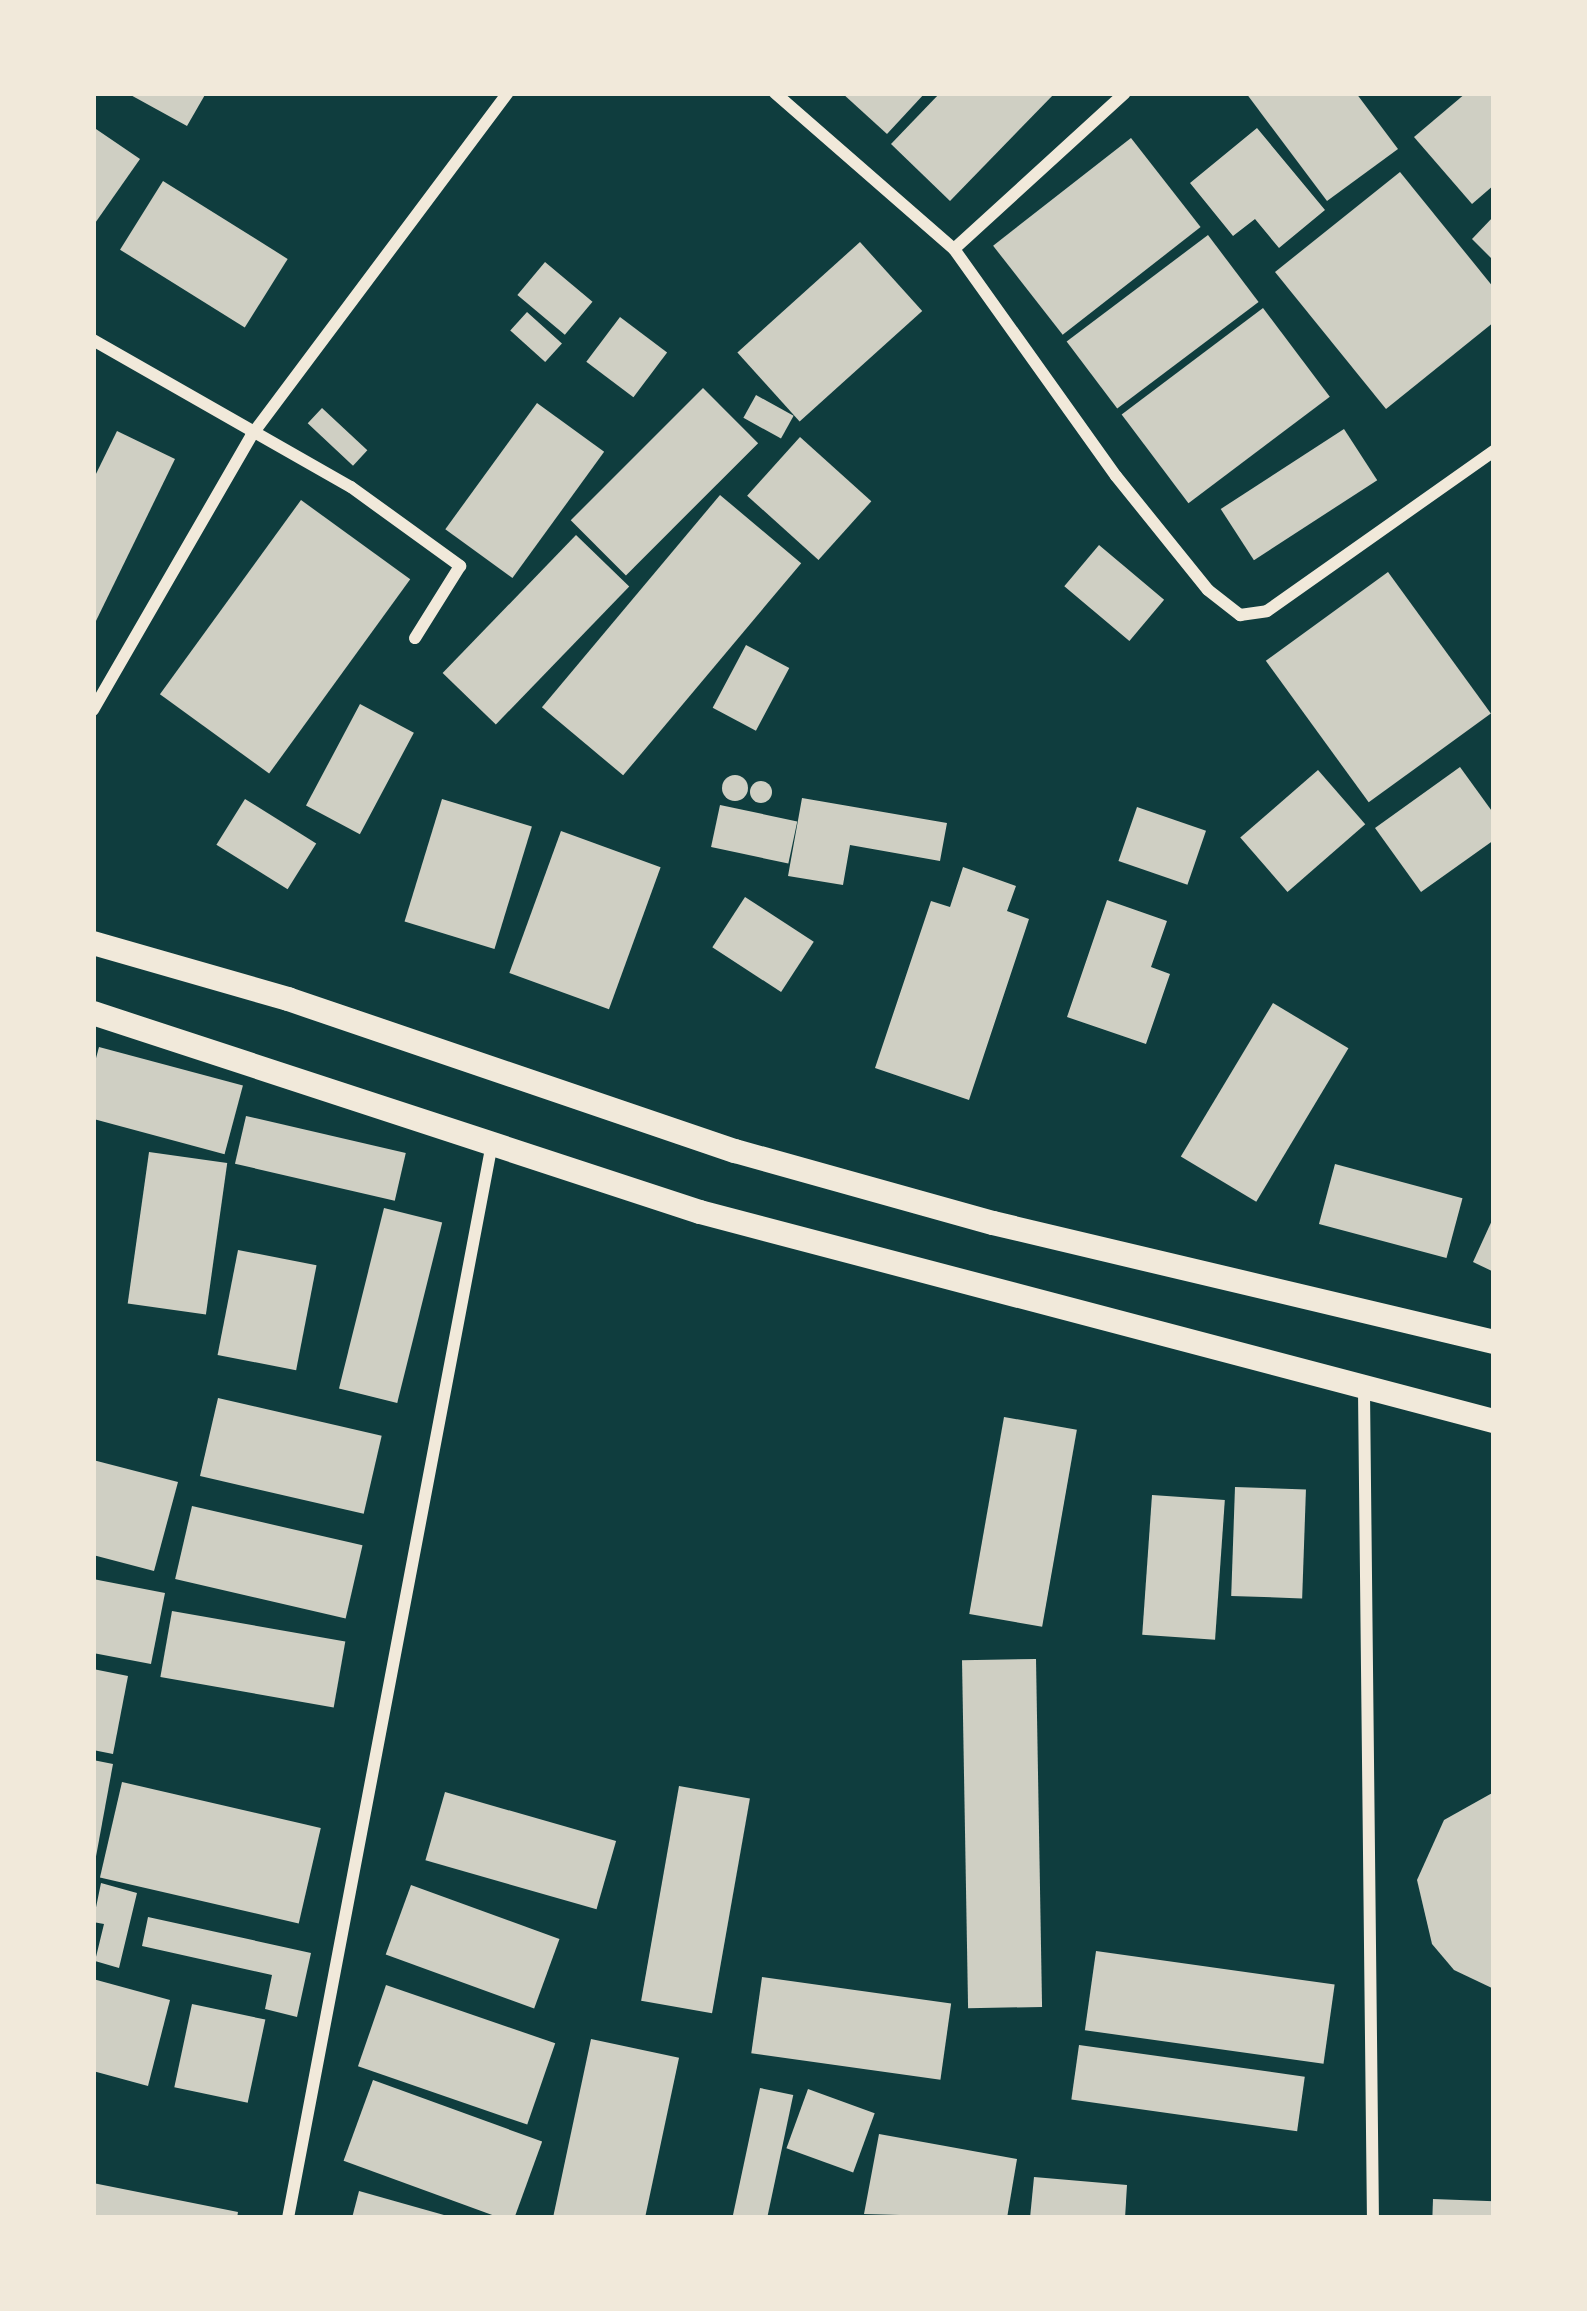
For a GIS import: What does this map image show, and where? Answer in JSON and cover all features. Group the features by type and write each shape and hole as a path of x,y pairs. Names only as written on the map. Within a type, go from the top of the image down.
{"main road":[{"path":"93,943 288,999 736,1151 993,1223 1494,1342"},
{"path":"93,1013 700,1212 1364,1391 1494,1421"}],"street":[{"path":"93,710 251,436 508,93"},
{"path":"775,93 954,249 1116,476 1208,590 1240,615 1267,611 1494,451"},
{"path":"954,249 1125,93"},
{"path":"93,340 251,436 351,488 460,566 415,638"},
{"path":"288,2218 492,1143"},
{"path":"1364,1391 1373,2218"}],"building":[{"path":"127,93 206,93 187,126"},
{"path":"842,93 925,93 887,134"},
{"path":"940,93 1055,93 950,201 891,144"},
{"path":"1246,93 1356,93 1398,149 1327,201"},
{"path":"1466,93 1494,93 1494,185 1472,204 1414,137"},
{"path":"93,127 140,159 93,226"},
{"path":"1257,128 1325,210 1279,248 1255,219 1233,236 1190,183"},
{"path":"1131,138 1201,227 1063,335 993,246"},
{"path":"1400,172 1494,288 1494,322 1386,409 1275,272"},
{"path":"163,181 288,259 245,328 120,250"},
{"path":"1494,216 1494,261 1472,239"},
{"path":"1208,235 1259,302 1117,409 1067,342"},
{"path":"860,242 922,311 800,422 737,352"},
{"path":"545,262 592,302 565,335 517,295"},
{"path":"1263,308 1330,397 1188,503 1122,415"},
{"path":"527,312 562,343 545,362 510,331"},
{"path":"620,317 667,353 633,397 586,362"},
{"path":"703,388 758,443 626,575 571,520"},
{"path":"756,395 794,416 781,439 743,418"},
{"path":"537,403 604,452 512,578 445,529"},
{"path":"322,408 367,450 353,466 308,423"},
{"path":"1344,429 1377,480 1254,560 1221,509"},
{"path":"117,431 175,459 93,627 93,480"},
{"path":"800,437 871,501 818,560 747,496"},
{"path":"720,495 801,563 623,775 542,707"},
{"path":"301,500 410,579 269,774 160,694"},
{"path":"576,535 629,586 496,725 443,673"},
{"path":"1099,545 1164,600 1129,641 1064,586"},
{"path":"1388,572 1491,714 1369,802 1266,661"},
{"path":"746,645 789,668 756,731 713,708"},
{"path":"360,704 414,733 360,834 306,806"},
{"path":"1460,767 1494,814 1494,840 1421,892 1375,828"},
{"path":"1318,770 1365,824 1288,892 1240,838"},
{"path":"735,775 748,788 735,801 722,788"},
{"path":"761,781 772,792 761,803 750,792"},
{"path":"802,798 947,823 940,861 850,845 843,885 788,876"},
{"path":"245,799 316,844 288,889 216,845"},
{"path":"442,799 532,826 494,949 405,921"},
{"path":"720,805 797,821 788,863 711,847"},
{"path":"1137,807 1206,831 1187,885 1118,861"},
{"path":"561,831 661,867 609,1009 509,973"},
{"path":"963,867 1016,886 1007,911 1029,919 969,1100 875,1068 931,901 950,907"},
{"path":"745,897 814,942 781,992 712,947"},
{"path":"1107,900 1167,921 1151,967 1170,974 1146,1044 1067,1017"},
{"path":"1273,1003 1348,1048 1256,1202 1181,1156"},
{"path":"99,1047 243,1086 225,1154 93,1119 93,1069"},
{"path":"246,1116 406,1153 395,1201 235,1164"},
{"path":"149,1152 227,1163 206,1315 128,1304"},
{"path":"1335,1164 1463,1198 1446,1258 1319,1224"},
{"path":"384,1208 442,1223 397,1403 339,1388"},
{"path":"1494,1216 1494,1272 1473,1262"},
{"path":"238,1250 317,1265 296,1370 218,1355"},
{"path":"218,1398 382,1436 364,1514 200,1476"},
{"path":"1004,1417 1077,1430 1042,1627 969,1614"},
{"path":"93,1460 178,1482 154,1571 93,1555"},
{"path":"1235,1487 1306,1489 1302,1598 1231,1596"},
{"path":"1152,1495 1225,1500 1215,1640 1142,1635"},
{"path":"192,1506 363,1545 346,1618 175,1579"},
{"path":"93,1579 165,1593 151,1664 93,1653"},
{"path":"172,1611 345,1642 334,1708 160,1677"},
{"path":"1036,1659 1042,2007 968,2008 962,1660"},
{"path":"93,1669 128,1676 113,1754 93,1750"},
{"path":"93,1760 113,1764 95,1862 93,1862"},
{"path":"122,1782 321,1828 299,1923 100,1877"},
{"path":"679,1786 750,1799 712,2013 641,2001"},
{"path":"445,1792 616,1841 597,1909 425,1860"},
{"path":"1494,1792 1494,1989 1454,1970 1432,1944 1417,1880 1444,1820"},
{"path":"101,1883 137,1893 119,1968 95,1961 104,1924 93,1922"},
{"path":"411,1885 559,1939 534,2009 386,1955"},
{"path":"148,1917 311,1953 297,2017 265,2009 272,1975 142,1946"},
{"path":"1096,1951 1335,1985 1324,2064 1085,2030"},
{"path":"762,1977 951,2004 940,2080 751,2053"},
{"path":"93,1979 170,2000 148,2086 93,2071"},
{"path":"386,1985 555,2043 527,2125 358,2066"},
{"path":"192,2004 265,2020 248,2103 174,2087"},
{"path":"591,2039 679,2058 645,2218 553,2218"},
{"path":"1079,2045 1305,2077 1297,2131 1071,2099"},
{"path":"373,2080 542,2142 514,2218 501,2218 344,2161"},
{"path":"760,2088 793,2095 767,2218 732,2218"},
{"path":"808,2089 875,2113 853,2172 786,2148"},
{"path":"879,2134 1017,2159 1007,2218 864,2214"},
{"path":"1034,2177 1127,2185 1125,2218 1030,2218"},
{"path":"93,2183 238,2212 237,2218 93,2218"},
{"path":"359,2191 451,2217 352,2218"},
{"path":"1433,2199 1494,2201 1493,2218 1432,2218"}]}
